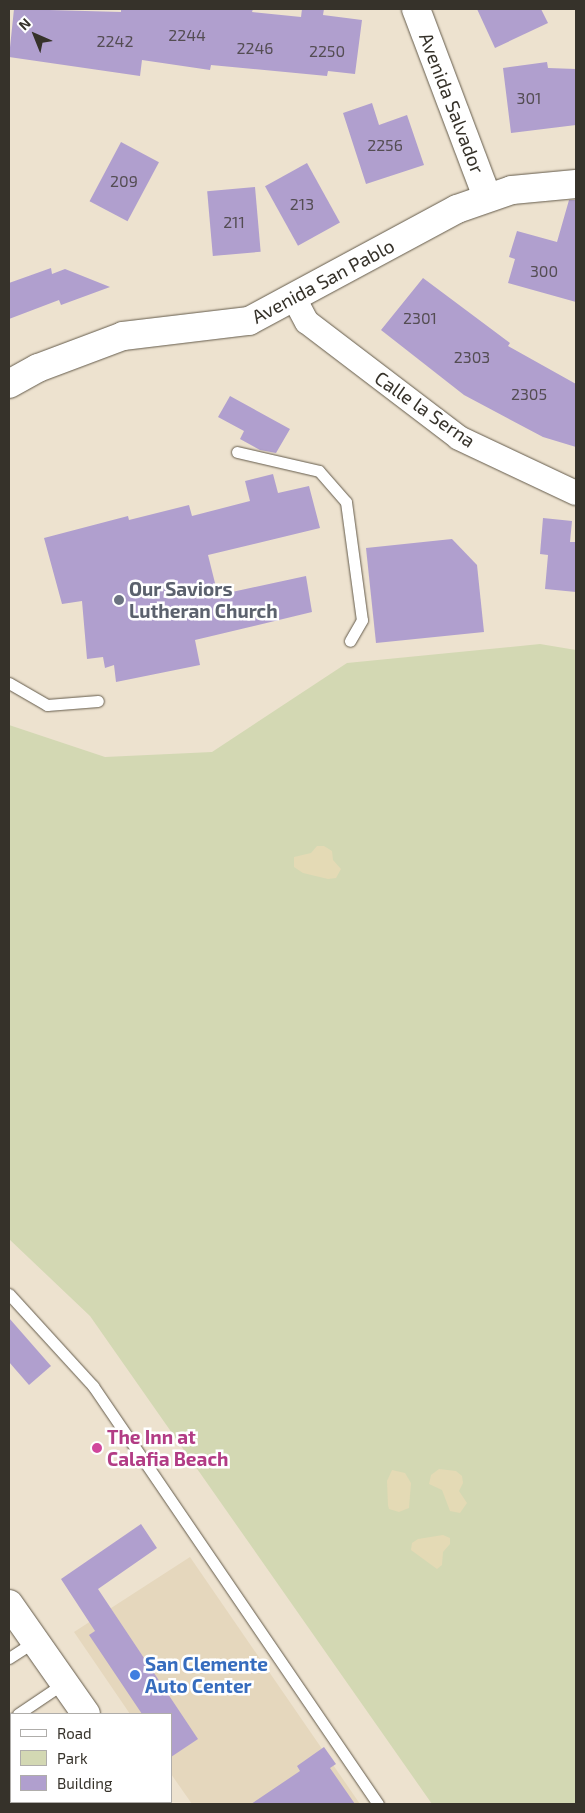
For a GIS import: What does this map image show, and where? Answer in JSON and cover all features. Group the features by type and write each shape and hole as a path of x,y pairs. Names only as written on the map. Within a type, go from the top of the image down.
{"street":[{"name":"Avenida Salvador","path":"416,9 488,197"},
{"name":"Avenida San Pablo","path":"9,384 38,368 123,336 248,321 457,209 488,197 531,186 576,184"},
{"name":"Calle la Serna","path":"294,298 308,322 459,438 576,494"},
{"path":"9,1604 85,1713"}],"lane":[{"path":"237,452 319,472 346,502 362,620 350,641"},
{"path":"9,683 47,705 98,701"},
{"path":"9,1294 93,1386 378,1804"},
{"path":"9,1658 35,1641"},
{"path":"19,1713 64,1683"}],"shaded area":[{"path":"190,1557 360,1804 192,1804 172,1775 172,1713 129,1713 74,1632"}],"green space":[{"path":"540,644 576,650 576,1804 432,1804 90,1316 9,1239 9,725 105,757 212,752 347,663"}],"sand":[{"path":"317,846 324,846 332,851 333,860 341,869 336,878 328,879 303,873 294,867 294,857 311,853"},
{"path":"439,1469 456,1471 462,1476 463,1483 459,1491 467,1503 460,1513 450,1511 442,1490 429,1484 431,1475"},
{"path":"392,1470 405,1473 411,1483 409,1508 399,1512 389,1509 388,1505 387,1481"},
{"path":"443,1535 450,1538 450,1544 443,1552 442,1565 437,1569 411,1550 412,1543 418,1539"}],"building":[{"path":"14,9 121,12 121,9 253,9 252,12 301,17 302,9 324,9 323,15 362,20 355,74 328,71 327,76 211,65 210,70 142,60 140,76 9,57"},
{"path":"477,9 541,9 548,23 495,48"},
{"path":"547,62 548,68 576,69 576,125 511,133 503,68"},
{"path":"372,103 379,125 407,115 424,165 366,184 343,113"},
{"path":"121,142 159,162 128,221 90,201"},
{"path":"307,163 340,222 298,246 265,186"},
{"path":"255,187 261,252 213,256 207,191"},
{"path":"569,200 576,200 576,302 508,283 515,259 509,257 517,231 557,242"},
{"path":"51,268 52,274 65,269 110,287 61,305 59,300 9,319 9,283"},
{"path":"423,278 510,343 508,346 576,384 576,447 543,437 464,395 381,330"},
{"path":"230,396 290,429 276,453 260,450 240,439 244,431 218,417"},
{"path":"273,474 278,493 309,486 320,528 208,555 218,595 306,576 312,612 195,640 200,665 116,682 114,665 105,668 103,657 87,659 82,601 62,604 44,538 128,516 129,520 189,505 192,516 250,501 245,481"},
{"path":"543,518 572,521 570,542 576,542 576,592 545,589 548,555 540,554"},
{"path":"452,539 477,565 484,632 376,643 366,548"},
{"path":"9,1318 51,1366 29,1385 9,1362"},
{"path":"141,1524 157,1548 98,1589 198,1739 172,1756 172,1713 141,1713 89,1635 95,1631 61,1579"},
{"path":"324,1747 336,1764 330,1768 355,1804 251,1804 300,1771 297,1766"}],"place":[{"name":"Our Saviors Lutheran Church","path":"119,600"},
{"name":"The Inn at Calafia Beach","path":"97,1448"},
{"name":"San Clemente Auto Center","path":"135,1675"}]}
